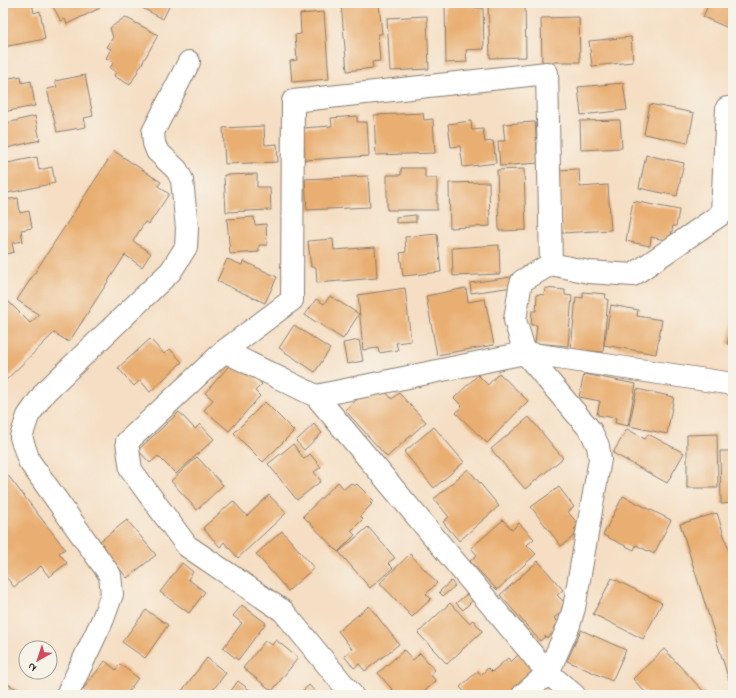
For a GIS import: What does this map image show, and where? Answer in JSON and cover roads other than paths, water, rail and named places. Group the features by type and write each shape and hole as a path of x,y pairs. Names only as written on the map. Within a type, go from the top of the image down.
{"street":[{"path":"67,695 104,619 112,594 110,575 29,461 20,437 28,416 45,392 171,270 186,247 187,228 182,180 177,170 157,151 154,143 154,132 189,62"},
{"path":"352,695 283,611 188,546 131,470 127,442 224,351 292,300 293,101 547,73 551,264"},
{"path":"523,695 548,673 569,625 574,608 600,459 598,446 591,431 525,353 515,320 522,281 551,264 589,272 633,275 727,210 727,108"},
{"path":"224,351 316,396 548,673 574,695"},
{"path":"316,396 525,353 733,384"}]}
